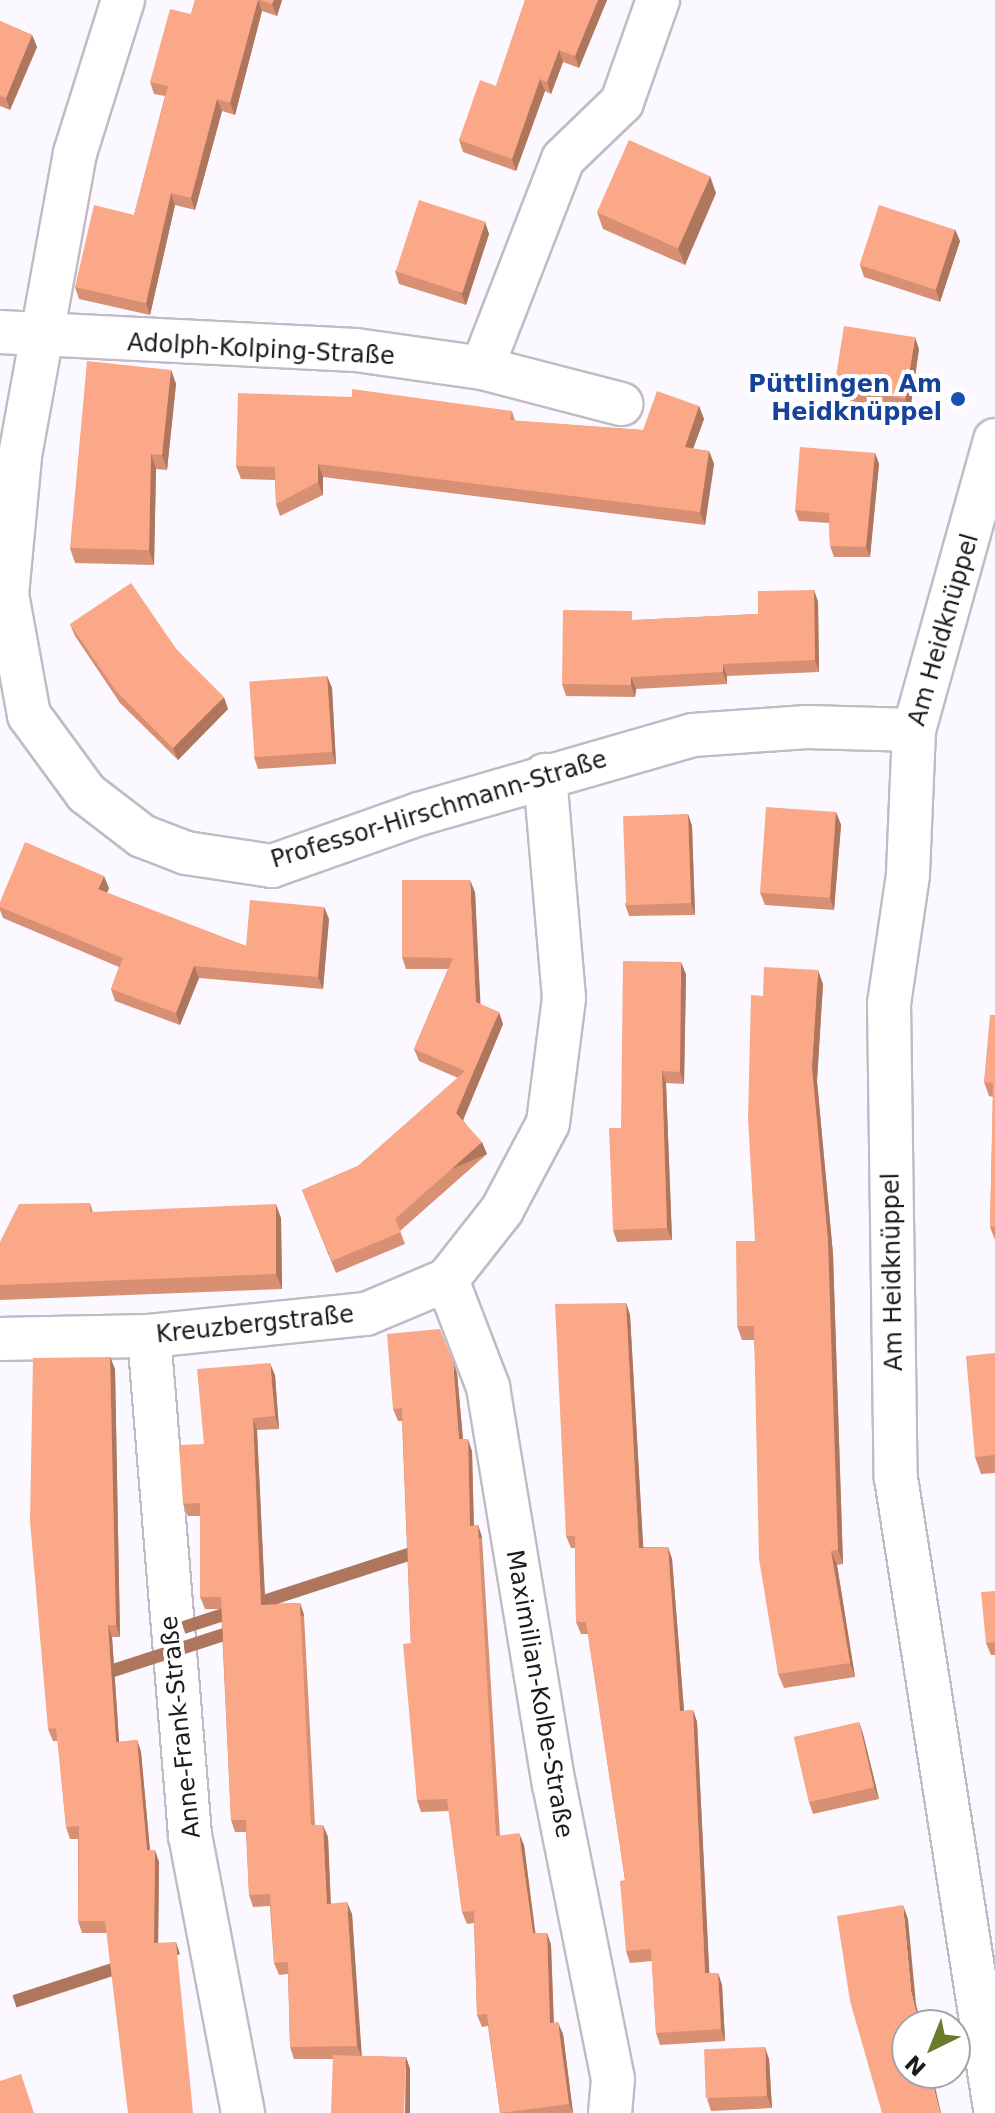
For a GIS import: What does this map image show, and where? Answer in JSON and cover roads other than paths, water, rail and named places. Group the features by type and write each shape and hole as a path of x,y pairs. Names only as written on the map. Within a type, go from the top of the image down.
{"street":[{"name":"Professor-Hirschmann-Straße","path":"123,0 20,336 7,594 14,720 86,793 142,836 186,853 272,866 545,775 693,735 807,727 914,730"},
{"path":"482,368 563,159 622,102 658,0"},
{"name":"Adolph-Kolping-Straße","path":"20,336 356,350 482,368 621,404"},
{"name":"Am Heidknüppel","path":"995,440 914,730 908,875 889,1003 896,1478 995,2109"},
{"name":"Kreuzbergstraße","path":"0,1339 149,1336 366,1314 447,1280 502,1210 548,1123 564,998 545,775"},
{"name":"Maximilian-Kolbe-Straße","path":"447,1280 488,1387 540,1707 613,2079 610,2113"},
{"name":"Anne-Frank-Straße","path":"149,1336 190,1835 243,2113"}],"place":[{"name":"Püttlingen Am Heidknüppel","path":"958,399"}]}
